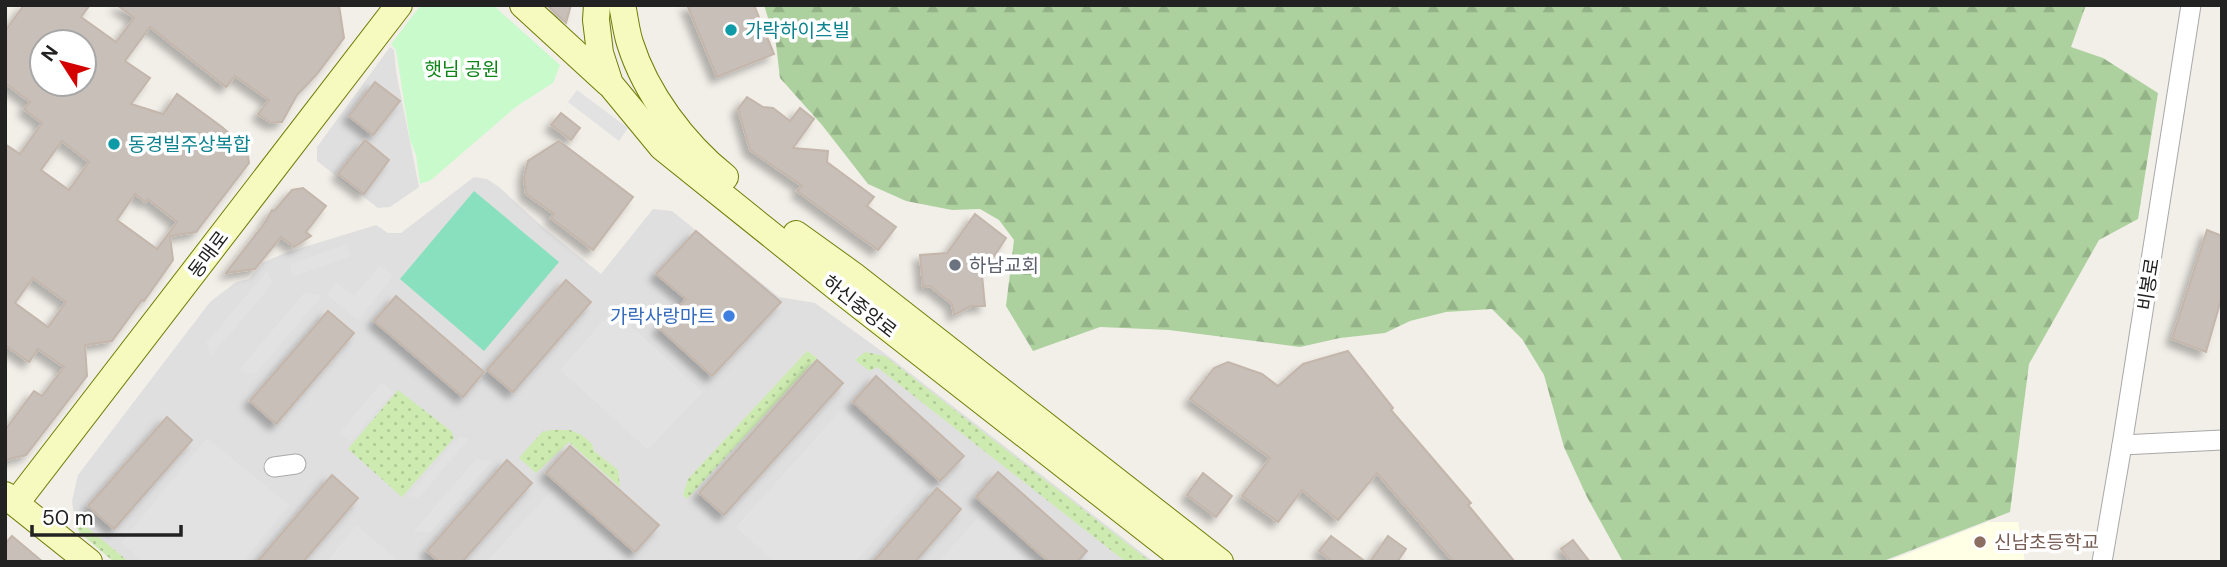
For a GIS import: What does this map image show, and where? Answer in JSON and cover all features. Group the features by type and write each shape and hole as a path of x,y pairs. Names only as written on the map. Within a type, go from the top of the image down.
{"street":[{"name":"동매로","path":"11,499 399,5"},
{"path":"523,5 610,84"},
{"name":"하신중앙로","path":"597,5 600,53 610,84 662,147 1220,562"},
{"name":"하신중앙로","path":"622,5 630,43 644,77 692,146 846,283 1188,562"},
{"name":"비봉로","path":"2102,562 2190,5"},
{"path":"2122,445 2222,440"},
{"path":"274,467 296,464"},
{"path":"11,499 89,562"}],"shaded area":[{"path":"390,47 394,50 419,187 390,207 378,208 317,161 317,147"},
{"path":"577,90 628,128 619,141 568,102"},
{"path":"474,177 487,179 499,187 601,274 653,209 672,211 779,297 815,303 883,352 1154,562 122,562 84,531 74,517 72,501 78,475 210,302 236,282 249,279 262,263 285,253 376,225 388,233 401,233"},
{"path":"347,244 351,256 293,277 289,265"},
{"path":"380,265 394,276 358,320 326,294 336,282 354,296"},
{"path":"267,271 273,283 211,356 206,343"},
{"path":"305,292 322,296 255,374 239,370"},
{"path":"613,309 703,392 648,450 560,370"},
{"path":"382,382 393,392 350,442 339,433"},
{"path":"843,408 926,483 855,562 774,562 736,527"},
{"path":"459,437 469,439 419,498 408,496"},
{"path":"207,438 289,505 242,562 143,562 121,543"},
{"path":"476,459 492,461 431,532 413,532"},
{"path":"554,488 634,562 486,562"},
{"path":"979,517 1028,562 938,562"},
{"name":"신남초등학교","path":"1988,522 2018,522 2025,562 1887,562"},
{"path":"357,525 399,562 326,562"}],"green space":[{"name":"햇님 공원","path":"421,5 493,5 560,65 553,83 517,106 431,180 420,184 396,50 391,44"},
{"path":"764,5 2086,5 2071,47 2103,58 2158,93 2138,219 2099,240 2029,364 2010,512 1881,562 1623,562 1587,497 1564,447 1544,375 1522,339 1492,309 1446,312 1410,321 1385,333 1340,338 1300,347 1169,330 1100,327 1033,351 1006,306 1014,240 999,220 980,209 952,210 906,201 868,184 822,125 780,78 776,44"},
{"path":"474,191 559,262 484,351 400,279"},
{"path":"807,351 817,358 687,499 683,495 688,479"},
{"path":"865,352 885,356 1151,562 1126,562 877,367 870,371 855,360"},
{"path":"398,390 451,431 454,438 402,497 348,449"},
{"path":"570,430 582,435 592,444 594,451 618,470 620,487 569,442 536,473 519,458 542,432"},
{"path":"79,514 83,524 129,562 114,562 80,533 74,524"}],"building":[{"path":"24,5 90,5 81,17 96,28 28,28 28,98 98,98 98,29 116,42 134,18 117,5 339,5 344,38 297,95 282,122 271,123 258,114 269,100 235,76 226,87 150,27 125,61 150,78 131,104 163,114 177,94 222,127 232,136 230,139 247,149 249,163 196,232 170,236 173,260 144,301 142,300 112,341 85,345 87,376 26,455 5,460 5,430 34,391 42,396 64,367 38,349 29,362 5,345 5,144 20,154 42,123 24,109 30,102 5,83 5,31","holes":["62,141 89,162 69,190 41,170","135,194 145,202 148,199 177,222 157,249 117,220","33,278 66,302 48,327 15,303"]},
{"path":"547,5 571,5 566,23"},
{"name":"가락하이츠빌","path":"687,5 754,5 774,54 717,77"},
{"path":"375,82 400,101 373,135 349,116"},
{"path":"747,97 763,107 773,108 790,121 800,108 814,119 793,148 828,151 827,162 874,197 867,206 896,227 878,250 797,191 802,186 750,150 738,109"},
{"path":"561,113 580,128 571,140 551,125"},
{"path":"365,140 389,160 364,194 338,174"},
{"path":"559,141 633,197 593,250 551,218 554,214 526,194 524,177 528,161"},
{"path":"303,188 326,206 306,232 311,236 294,247 281,237 255,269 226,273 272,210 274,211 292,190"},
{"name":"하남교회","path":"975,214 1006,238 982,275 985,306 971,306 954,315 952,304 930,286 923,287 920,255 947,253"},
{"path":"2207,230 2222,236 2222,296 2206,352 2172,339"},
{"path":"696,231 781,302 712,376 659,328 686,299 656,274"},
{"path":"566,280 591,302 513,392 487,370"},
{"path":"396,296 484,372 463,397 374,321"},
{"path":"328,311 354,333 276,424 250,401"},
{"path":"1348,351 1393,408 1391,410 1471,503 1468,505 1515,562 1454,562 1377,473 1338,520 1302,490 1278,522 1242,496 1270,458 1190,399 1214,368 1228,362 1262,374 1278,386 1303,364"},
{"path":"817,360 843,383 724,515 699,493"},
{"path":"876,376 964,456 940,481 853,402"},
{"path":"167,417 192,440 114,529 88,506"},
{"path":"570,446 659,525 635,552 546,473"},
{"path":"507,460 532,483 462,562 439,562 427,551"},
{"path":"998,472 1087,551 1077,562 1049,562 976,497"},
{"path":"1203,473 1232,496 1216,517 1187,495"},
{"path":"332,475 358,498 303,562 257,562"},
{"path":"937,488 961,509 915,562 873,562"},
{"path":"12,536 43,562 5,562 5,544"},
{"path":"1331,536 1366,562 1333,562 1319,551"},
{"path":"1388,536 1406,549 1397,562 1370,562"},
{"path":"1573,540 1590,562 1571,562 1561,549"}],"place":[{"name":"가락하이츠빌","path":"731,30"},
{"name":"동경빌주상복합","path":"114,144"},
{"name":"하남교회","path":"955,265"},
{"name":"가락사랑마트","path":"729,316"},
{"name":"신남초등학교","path":"1980,542"}]}
